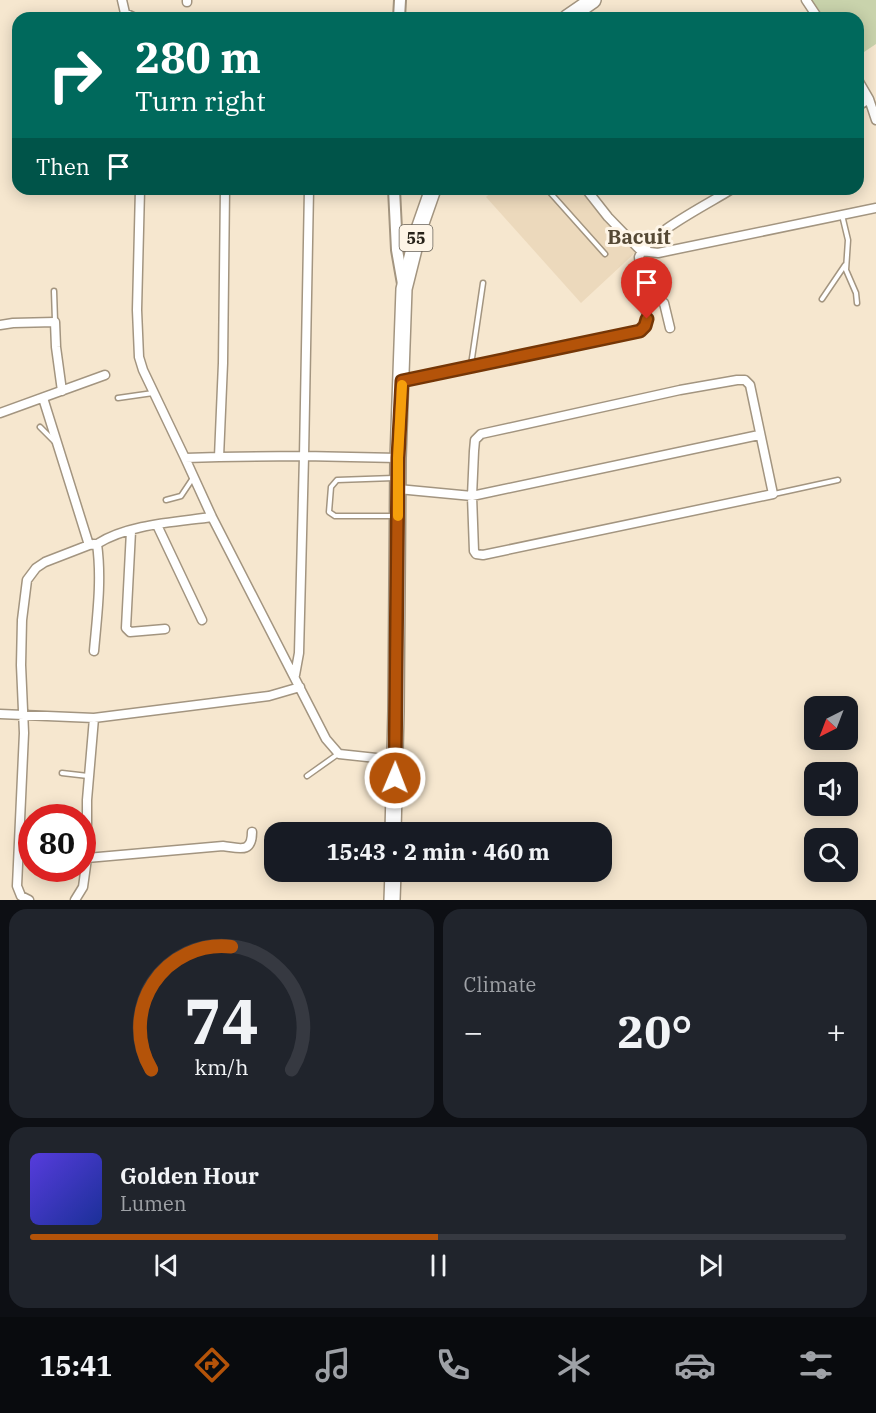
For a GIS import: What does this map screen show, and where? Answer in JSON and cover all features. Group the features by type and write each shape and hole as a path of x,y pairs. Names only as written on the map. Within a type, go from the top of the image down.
{"highway":[{"path":"576,12 593,0"},
{"name":"55","path":"393,822 398,458 404,289 419,229 431,195"},
{"path":"392,900 393,882"}],"main road":[{"path":"394,195 397,250 404,289"}],"street":[{"path":"864,90 876,120"},
{"path":"864,102 869,99"},
{"path":"140,195 138,339 141,364 154,393 212,517 295,675 326,740 339,754 395,760"},
{"path":"219,457 224,363 225,195"},
{"path":"295,675 299,654 309,195"},
{"path":"591,195 608,217 641,250 658,253 876,208"},
{"path":"402,381 640,331 647,319 639,257 641,250 656,237 722,195"},
{"path":"645,303 657,300 664,303 670,328"},
{"path":"0,325 55,322 62,391"},
{"path":"0,414 105,375"},
{"path":"737,380 748,381 772,495 483,555 476,554 474,551 472,496 475,440 481,434 680,390 737,380"},
{"path":"43,398 99,558 99,600 94,651"},
{"path":"398,484 472,496 759,435"},
{"path":"185,458 304,456 398,458"},
{"path":"21,899 17,886 22,793 22,620 27,580 36,568 45,562 109,537 157,525 212,517"},
{"path":"157,525 202,620"},
{"path":"131,531 126,628 130,632 165,629"},
{"path":"0,714 94,718 269,696 300,687"},
{"path":"88,804 94,718"},
{"path":"96,857 223,846 244,848 252,840 252,832"},
{"path":"75,900 83,888 84,882"}],"lane":[{"path":"552,195 605,254"},
{"path":"842,215 848,240 846,270 856,293 857,303"},
{"path":"822,299 841,273 846,261"},
{"path":"471,366 483,283"},
{"path":"54,291 55,322"},
{"path":"118,398 154,393"},
{"path":"40,428 57,443"},
{"path":"166,500 181,496 194,477"},
{"path":"398,484 337,480 331,487 329,512 335,516 398,516"},
{"path":"772,495 838,480"},
{"path":"308,776 339,754"},
{"path":"62,773 89,776"}],"shaded area":[{"path":"488,195 588,195 637,251 581,303 486,197"}],"green space":[{"path":"811,0 876,0 876,44 864,52 864,12 820,12"}],"slow traffic":[{"path":"398,516 402,385"}],"district":[{"name":"Bacuit","path":"639,237"}],"route":[{"path":"395,778 398,458 402,381 640,331 647,319"}]}
